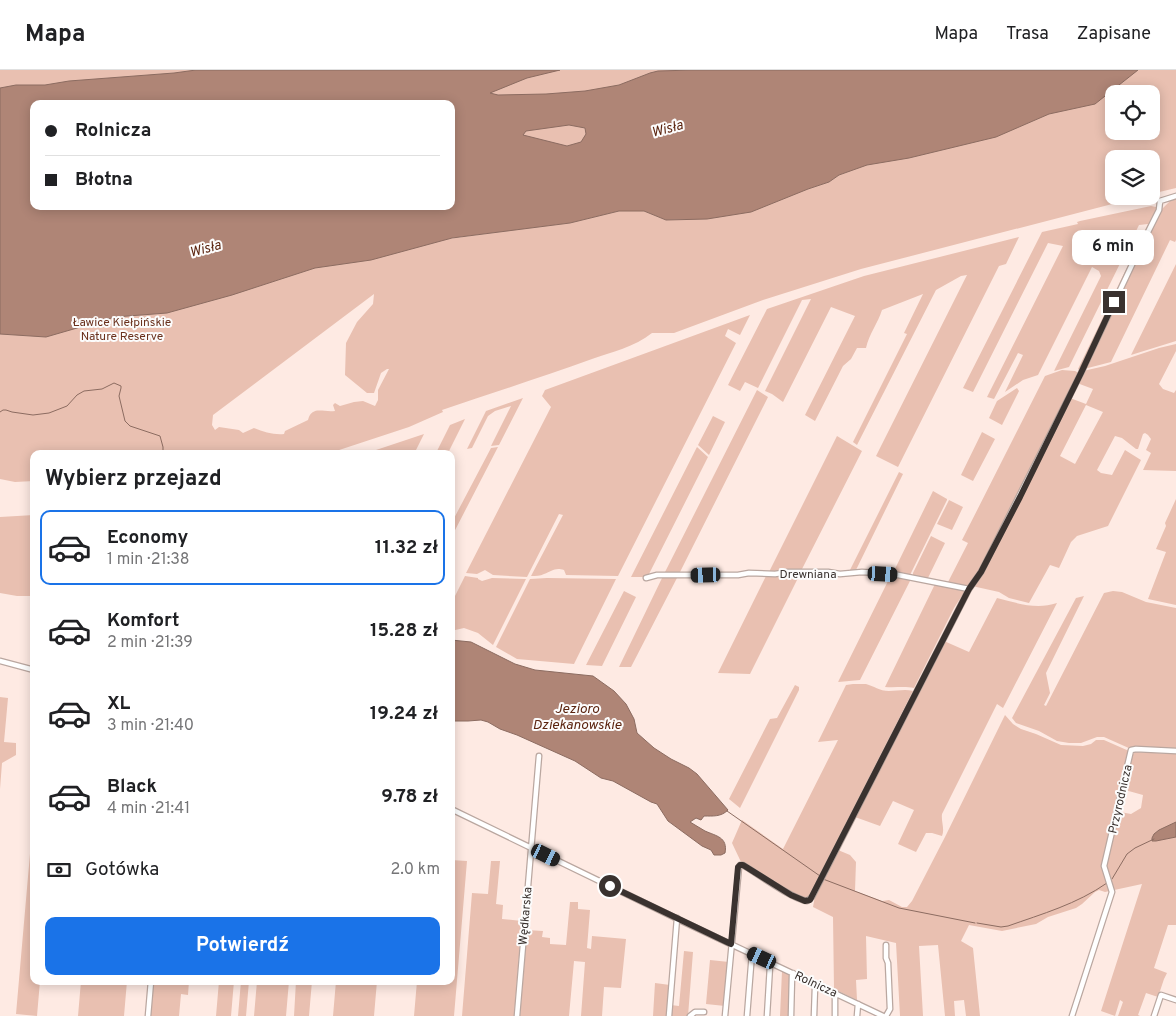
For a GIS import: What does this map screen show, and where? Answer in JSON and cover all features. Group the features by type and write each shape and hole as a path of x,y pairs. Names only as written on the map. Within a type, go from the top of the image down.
{"street":[{"path":"725,1016 738,867 743,865 801,900 807,901 812,897 969,589 985,564 1081,373 1159,210 1160,201 1176,196"},
{"name":"Drewniana","path":"646,578 657,575 738,575 788,572 828,572 840,574 867,572 902,575 969,589"},
{"path":"0,661 30,669"},
{"name":"Przyrodnicza","path":"1072,1016 1112,892 1104,866 1131,750 1176,751"},
{"name":"Wędkarska","path":"517,1016 538,756"},
{"name":"Rolnicza","path":"455,811 882,1016"},
{"path":"669,1016 677,918"},
{"path":"882,1016 890,1009 886,945"},
{"path":"746,1016 752,953"},
{"path":"768,1016 770,966 772,963"},
{"path":"791,1016 793,973"},
{"path":"814,1016 816,984"},
{"path":"148,1016 151,985"},
{"path":"835,1016 835,998 837,994"},
{"path":"1154,1016 1161,995 1176,1000"},
{"path":"857,1016 858,1004"},
{"path":"690,1016 695,1012 704,1012"}],"green space":[{"name":"Ławice Kiełpińskie Nature Reserve","path":"0,70 1176,70 1176,188 1160,192 1160,150 1105,150 1105,205 1108,205 861,269 763,300 674,333 652,333 623,349 442,410 443,412 409,427 339,450 30,450 30,481 15,482 0,479","holes":["848,172 839,175 829,182 808,189 683,220 666,220 644,211 619,211 570,223 447,239 484,211","374,294 373,304 357,322 346,343 345,375 367,393 374,393 381,373 389,369 378,390 378,400 375,406 363,401 340,406 335,403 333,405 335,411 315,411 308,420 285,431 284,434 269,433 254,428 243,433 239,430 219,427 215,430 212,425 213,415"]},
{"path":"1176,198 1176,240 1175,242 1170,240 1111,362 1084,369 1160,211 1172,199"},
{"path":"1151,206 1156,207 1158,210 1080,370 1078,369 1148,224 1139,225 1069,367 1054,371 1101,276 1099,271 1092,267 1038,375 1023,380 1005,392 1023,355 1018,353 994,399 987,397 1063,246 1048,243 973,392 963,388 1042,232 1078,224 1077,222 1080,221"},
{"path":"1019,237 1006,264 999,266 898,467 876,456 967,275 961,276 936,290 857,445 853,442 907,334 904,333 923,294 882,310 866,348 857,348 851,359 843,366 815,421 805,415 855,316 831,307 783,402 765,391 811,299 802,300 758,388 745,382 740,391 728,385 767,309 864,276"},
{"path":"1176,264 1176,341 1131,355"},
{"path":"750,315 740,335 728,329 725,336 736,343 618,576 566,575 564,570 558,569 541,575 531,576 563,515 559,514 527,577 493,575 485,570 477,574 466,573 551,407 542,396 545,390"},
{"path":"1176,344 1176,351 1159,384 1163,389 1174,393 1176,390 1176,471 1143,470 1151,453 1146,450 1151,439 1145,433 1138,449 1122,438 1115,436 1097,470 1101,473 1112,475 1125,450 1141,460 1108,526 1077,536 1071,542 1059,568 1050,565 1029,603 1009,598 999,592 972,586 987,566 1070,398 1086,404 1093,389 1077,383 1083,371 1105,366","holes":["1086,405 1103,412 1075,464 1060,456"]},
{"path":"1062,370 1079,373 980,571 969,588 947,584 968,543 962,540 1045,376"},
{"path":"1017,388 1019,391 1002,425 989,418 997,401"},
{"path":"757,390 768,397 679,574 664,574"},
{"path":"523,398 499,445 491,446 511,406 495,411 488,416 472,448 467,449 486,411"},
{"path":"713,416 725,422 709,455 698,445"},
{"path":"465,419 450,450 438,450 450,425"},
{"path":"982,432 995,439 973,481 961,475"},
{"path":"424,434 416,450 376,450"},
{"path":"837,436 862,451 801,571 769,572"},
{"path":"498,447 455,530 455,516 491,448"},
{"path":"697,447 708,457 649,574 645,577 631,577"},
{"path":"899,472 903,474 855,572 849,572"},
{"path":"933,491 947,500 910,575 893,573"},
{"path":"1176,499 1176,605 1148,599 1166,552 1156,549"},
{"path":"949,500 963,507 952,530 937,524"},
{"path":"30,515 30,596 0,593 0,517"},
{"path":"931,536 945,543 927,580 913,576 913,573"},
{"path":"767,574 800,574 750,674 718,673"},
{"path":"891,575 911,579 860,680 838,682"},
{"path":"465,576 478,578 482,581 492,578 526,579 493,645 478,633 464,628 455,630 455,596"},
{"path":"663,576 678,576 631,667 619,667"},
{"path":"530,579 616,579 574,664 517,659 496,647"},
{"path":"935,584 965,591 954,608 914,688 885,687"},
{"path":"624,591 636,597 602,666 586,665"},
{"path":"1122,592 1146,602 1176,608 1176,749 1131,749 1104,737 1097,737 1081,743 1057,741 1039,731 1016,723 1012,718 1076,598 1084,596 1046,673 1050,693 1044,705 1046,706 1104,593"},
{"path":"997,598 1034,606 1057,603 1003,708 997,704 942,814 942,836 926,833 916,852 898,844 914,810 893,801 880,826 855,817 944,641 969,652"},
{"path":"866,684 885,691 913,691 808,898 803,899 741,862 732,843 742,820 783,849 838,740 818,742 846,685"},
{"path":"795,685 799,687 799,690 740,808 729,799 770,719 777,718"},
{"path":"0,697 8,698 4,742 16,743 16,755 2,763 0,789"},
{"path":"1005,715 1013,724 1021,729 1061,745 1083,746 1091,744 1096,740 1104,740 1129,751 1112,825 1117,823 1120,812 1131,814 1141,808 1143,795 1125,790 1132,755 1135,752 1176,754 1176,925 1168,925 1154,968 1167,973 1158,997 1146,993 1138,1015 1140,1016 1118,1016 1123,1002 1120,1000 1115,1016 1101,1011 1142,884 1105,892 1099,890 1076,908 1048,917 1036,924 1002,931 969,925 961,941 973,948 980,1016 966,1016 964,1000 954,1001 955,1016 945,1016 938,945 919,946 923,1016 900,1016 896,943 866,936 867,979 856,980 857,1000 834,989 833,917 813,907 815,896 838,850 850,855 856,862 855,891 882,901 889,900 902,907 907,907 912,901 945,837"},
{"path":"30,854 30,985 40,985 37,1016 16,1014"},
{"path":"455,860 467,861 454,1016 414,1016 417,985 455,985"},
{"path":"491,861 500,861 496,904 503,905 502,919 522,921 514,1016 462,1016 472,893 488,894"},
{"path":"570,902 578,902 578,909 590,910 587,948 591,949 592,936 626,939 621,988 604,987 602,1016 581,1016 585,962 574,961 569,1016 520,1016 527,930 543,931 542,937 550,938 550,944 566,945"},
{"path":"684,951 693,952 688,1016 670,1016 671,1005 679,1006"},
{"path":"710,960 729,962 725,1006 706,1004"},
{"path":"782,971 791,975 789,1016 780,1016"},
{"path":"655,983 670,985 667,1016 653,1016"},
{"path":"81,985 127,985 124,1016 78,1016"},
{"path":"152,985 189,985 188,995 181,994 179,1016 150,1016"},
{"path":"219,985 234,985 231,1016 216,1016"},
{"path":"241,985 249,985 246,1016 238,1016"},
{"path":"257,985 289,985 286,1016 254,1016"},
{"path":"296,985 312,985 309,1016 294,1016"},
{"path":"336,985 377,985 374,1016 333,1016"}],"water":[{"name":"Ławice Kiełpińskie Nature Reserve","path":"196,70 560,70 527,78 490,93 498,95 585,91 619,85 658,71 1138,70 1119,85 1105,85 1105,96 1095,104 1049,114 996,137 909,158 867,165 751,212 707,219 666,220 644,211 619,211 570,223 452,238 371,260 315,268 232,295 167,313 115,317 46,337 0,334 0,88 16,85 45,85 69,81","holes":["569,125 585,128 586,134 581,142 567,146 523,135 526,131"]},
{"name":"Jezioro Dziekanowskie","path":"455,640 471,642 515,664 535,670 593,676 614,691 626,704 634,719 637,733 654,748 697,774 728,810 720,815 704,816 701,820 696,818 690,822 723,840 725,853 714,855 711,850 702,846 668,821 657,804 613,781 601,778 575,761 488,722 481,720 455,721"},
{"path":"1176,822 1176,837 1152,841 1154,834 1159,830"}],"waterway":[{"path":"0,412 6,410 33,415 49,413 67,406 77,395 84,391 102,389 114,383 121,386 119,396 125,421 130,426 160,436 163,450"},
{"path":"727,811 820,876"},
{"path":"1112,879 1127,854 1154,839"},
{"path":"823,879 899,908 975,923"},
{"path":"977,923 1001,927 1008,926 1071,903 1107,883"}],"route":[{"path":"610,886 731,944 738,867 740,865 743,865 791,895 801,900 810,900 969,589 981,572 1020,497 1107,320 1114,302"}],"water label":[{"name":"Wisła","path":"667,128"},
{"name":"Wisła","path":"205,248"}]}
